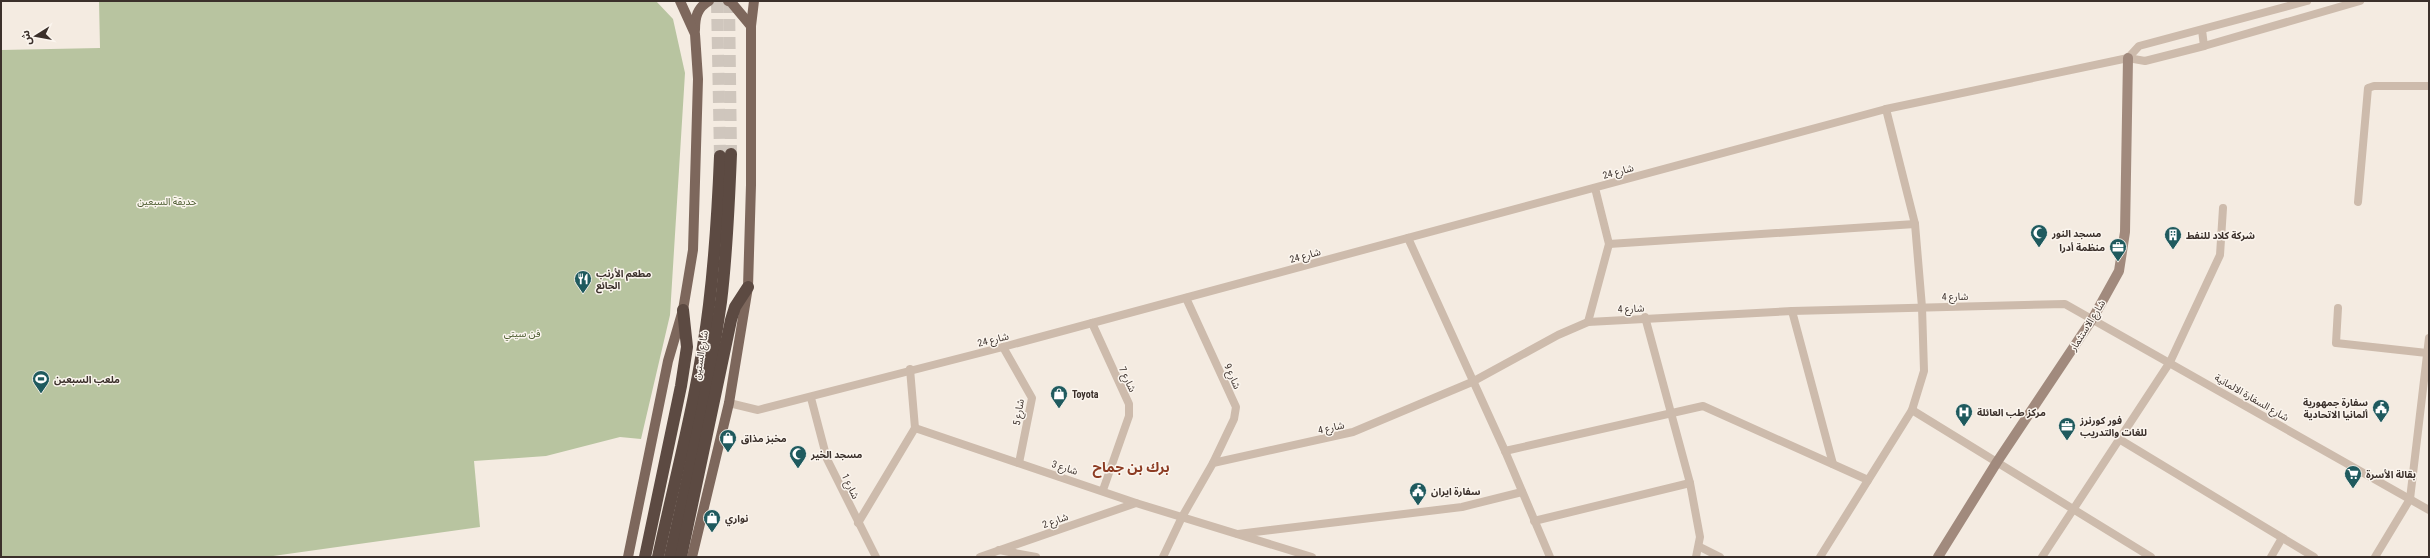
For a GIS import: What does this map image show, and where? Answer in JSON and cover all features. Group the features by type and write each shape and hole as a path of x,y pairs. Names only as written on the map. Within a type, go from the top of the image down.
{"highway":[{"name":"شارع الستين","path":"658,557 688,423 709,306 726,155 727,240 712,363 670,557"},
{"path":"681,557 722,369 731,320 735,307 748,287"},
{"path":"645,557 687,347 683,310"}],"main road":[{"path":"680,1 695,34"},
{"path":"628,557 668,361 683,310 693,250 696,219 698,79 695,18 701,5 709,1"},
{"path":"728,1 731,2 751,26"},
{"path":"692,557 729,403 748,287 751,185 751,26 754,1"}],"street":[{"path":"2128,58 2139,46 2307,1"},
{"path":"2128,58 2145,61 2204,46 2360,1"},
{"path":"2202,30 2204,46"},
{"name":"شارع 24","path":"729,403 758,410 811,398 910,369 1003,347 1886,109 2128,58"},
{"name":"شارع الاستثمار","path":"1938,557 1997,462 2093,318 2119,272 2125,232 2128,58"},
{"path":"2358,202 2368,88 2374,86 2429,86"},
{"path":"1820,557 1912,410 1924,371 1922,307 1915,224 1886,109"},
{"path":"1588,322 1609,244 1595,188"},
{"path":"2042,557 2170,362 2220,255 2223,208"},
{"path":"1609,244 1915,224"},
{"path":"1408,238 1550,557"},
{"name":"شارع 9","path":"1186,298 1236,407 1234,419 1213,463"},
{"name":"شارع 4","path":"1213,463 1353,432 1472,382 1558,335 1588,322 1645,317 1792,311 2065,304 2093,318 2170,362"},
{"path":"2338,308 2336,343 2427,353"},
{"path":"1792,311 1833,464"},
{"path":"1645,317 1690,483 1700,537 1700,546 1696,557"},
{"name":"شارع 7","path":"1092,323 1129,404 1128,416 1103,490"},
{"path":"2375,557 2410,499 2429,338"},
{"name":"شارع 5","path":"1003,347 1032,398 1019,463"},
{"name":"شارع السفارة الالمانية","path":"2170,362 2429,510"},
{"path":"858,523 915,428 910,369"},
{"name":"شارع 1","path":"811,398 827,459 876,557"},
{"path":"1504,451 1671,412 1703,406 1868,480"},
{"path":"1912,410 2151,557"},
{"name":"شارع 3","path":"915,428 1103,490 1136,503 1312,557"},
{"path":"2119,439 2314,557"},
{"path":"1163,557 1182,517 1213,463"},
{"path":"1534,521 1690,483"},
{"path":"1234,534 1462,507 1522,492"},
{"name":"شارع 2","path":"980,557 1136,503"},
{"path":"2271,557 2282,538"},
{"path":"1700,546 1720,557"},
{"path":"998,550 1036,557"}],"green space":[{"name":"حديقة السبعين","path":"99,1 656,1 673,19 685,73 670,315 641,439 620,437 546,456 474,461 480,527 266,557 1,557 1,50 100,48"}],"tunnel":[{"path":"717,1 720,156"},
{"path":"729,1 731,154"}],"place":[{"name":"مسجد النور","path":"2039,248"},
{"name":"شركة كلاد للنفط","path":"2173,250"},
{"name":"منظمة أدرا","path":"2118,262"},
{"name":"مطعم الأرنب الجائع","path":"583,294"},
{"name":"ملعب السبعين","path":"41,394"},
{"name":"Toyota","path":"1059,409"},
{"name":"سفارة جمهورية ألمانيا الاتحادية","path":"2381,423"},
{"name":"مركز طب العائلة","path":"1964,427"},
{"name":"فور كورنرز للغات والتدريب","path":"2067,441"},
{"name":"مخبز مذاق","path":"728,453"},
{"name":"مسجد الخير","path":"798,469"},
{"name":"بقالة الأسرة","path":"2353,489"},
{"name":"سفارة ايران","path":"1418,506"},
{"name":"نواري","path":"712,533"}],"district":[{"name":"برك بن جماح","path":"1131,467"}],"park label":[{"name":"فن سيتي","path":"522,333"}]}
